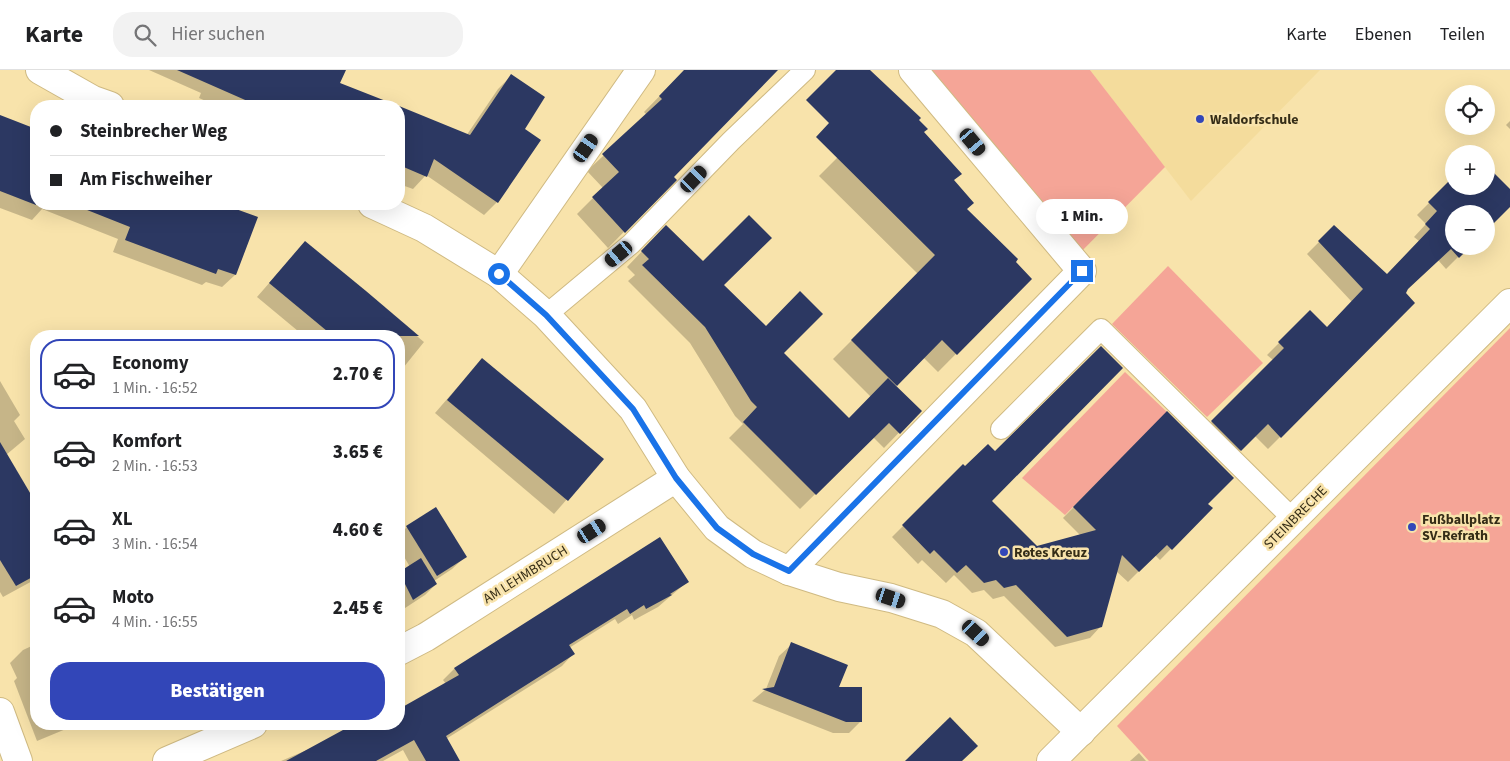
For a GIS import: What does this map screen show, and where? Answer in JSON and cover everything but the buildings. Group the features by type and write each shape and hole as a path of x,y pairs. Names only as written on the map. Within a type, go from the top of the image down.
{"street":[{"path":"499,274 641,70"},
{"path":"789,571 1082,271 913,70"},
{"path":"44,71 93,100"},
{"path":"385,210 424,228 499,274 546,315 633,409 676,478 717,528 753,554 789,571 839,587 891,598 942,614 976,633 1081,732"},
{"name":"STEINBRECHE","path":"1051,761 1510,303"},
{"name":"AM LEHMBRUCH","path":"405,648 426,637 676,478"},
{"path":"0,712 18,761"},
{"path":"167,761 239,730"}],"lane":[{"path":"546,315 631,244 731,141 805,70"},
{"path":"1001,429 1101,329 1292,519"}],"shaded area":[{"path":"923,70 1090,70 1165,167 1070,263"},
{"name":"Waldorfschule","path":"1090,70 1320,70 1191,201"},
{"path":"1168,266 1263,363 1207,417 1112,324"},
{"name":"Fußballplatz SV-Refrath","path":"1510,328 1510,761 1149,761 1117,726"},
{"path":"1125,372 1167,412 1065,515 1022,478"}],"place":[{"name":"Waldorfschule","path":"1200,119"},
{"name":"Fußballplatz SV-Refrath","path":"1412,527"},
{"name":"Rotes Kreuz","path":"1004,552"}],"route":[{"path":"499,274 546,315 633,409 676,478 717,528 753,554 789,571 1082,271"}]}
